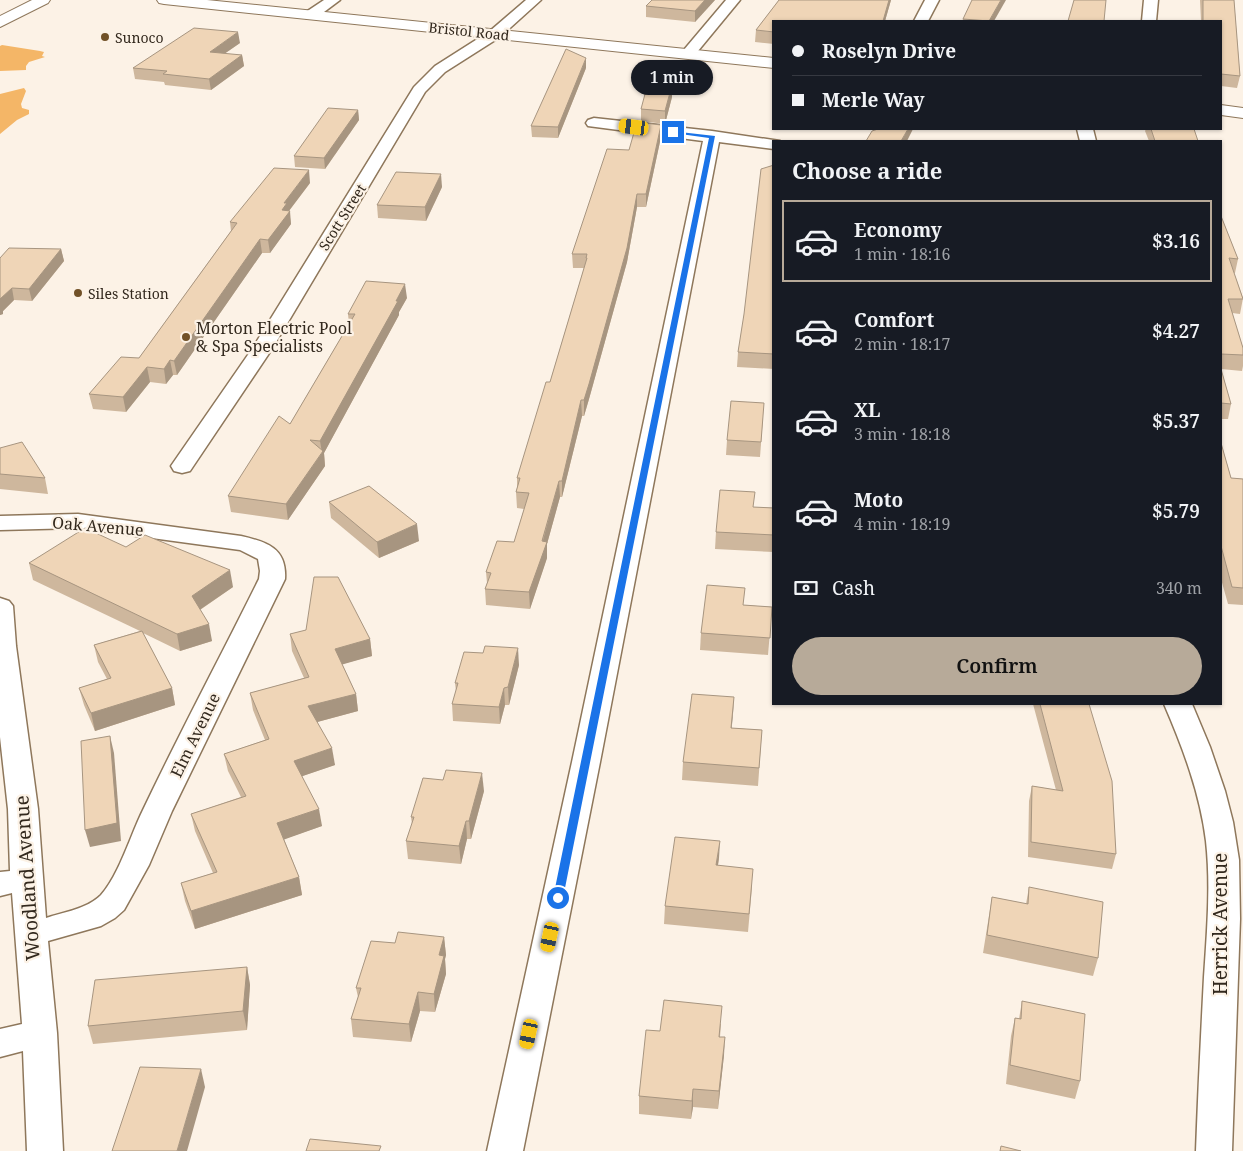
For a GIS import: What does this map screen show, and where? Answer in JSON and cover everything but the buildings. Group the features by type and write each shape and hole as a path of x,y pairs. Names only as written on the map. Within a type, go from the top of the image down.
{"main road":[{"path":"0,22 43,0"},
{"name":"Bristol Road","path":"164,0 772,63"},
{"path":"1222,110 1243,113"}],"street":[{"path":"311,15 333,0"},
{"name":"Scott Street","path":"182,466 267,341 419,90 440,69 495,34 534,0"},
{"path":"688,54 733,0"},
{"path":"922,20 932,0"},
{"path":"1149,20 1151,0"},
{"path":"594,123 772,144"},
{"path":"505,1151 586,762 712,136"},
{"name":"Oak Avenue","path":"0,524 78,521 196,536"},
{"name":"Elm Avenue","path":"30,934 90,917 104,910 113,902 134,865 157,811 272,579 272,562 267,554 254,546 196,536"},
{"name":"Woodland Avenue","path":"0,606 8,752 23,809 13,881 30,934 40,1033 45,1151"},
{"name":"Herrick Avenue","path":"1178,705 1196,745 1209,783 1218,823 1223,864 1224,928 1214,1151"},
{"path":"0,1043 40,1033"}],"shaded area":[{"path":"0,46 44,52 42,56 45,57 29,62 26,70 0,71"},
{"path":"24,88 26,91 21,104 22,108 29,110 29,114 17,120 0,134 0,94"}],"place":[{"name":"Sunoco","path":"105,37"},
{"name":"Siles Station","path":"78,293"},
{"name":"Morton Electric Pool & Spa Specialists","path":"186,337"}],"route":[{"path":"558,898 712,136 673,132"}]}
